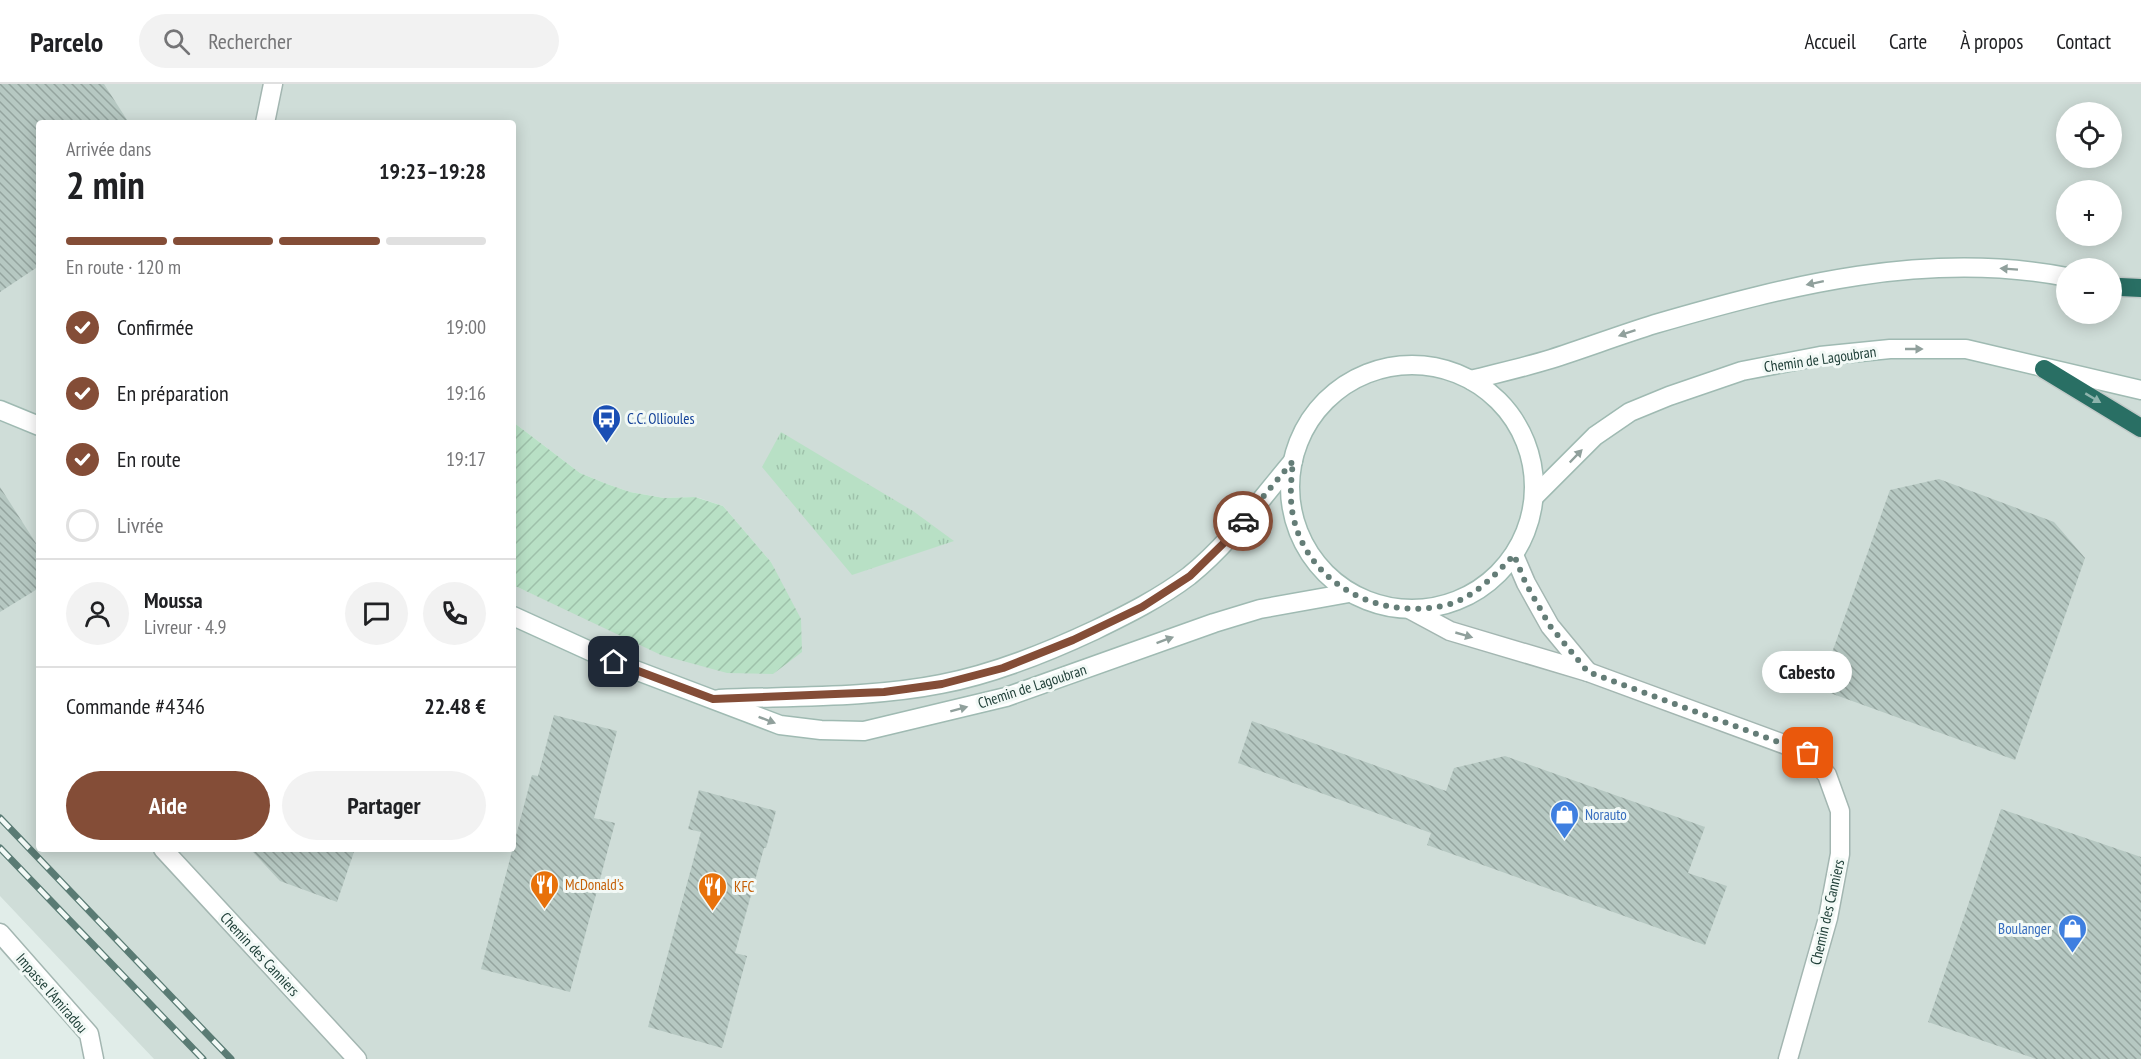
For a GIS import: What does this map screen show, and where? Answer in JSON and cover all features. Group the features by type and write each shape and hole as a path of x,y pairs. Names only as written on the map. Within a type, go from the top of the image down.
{"highway":[{"path":"2122,286 2141,288"},
{"path":"2044,369 2141,428"}],"main road":[{"path":"266,120 273,84"},
{"path":"1472,380 1548,360 1653,325 1770,293 1840,277 1974,267 2034,271 2056,275"},
{"path":"2122,288 2141,295"},
{"name":"Chemin de Lagoubran","path":"1534,497 1595,436 1630,412 1742,371 1820,356 1890,349 1966,349 2141,390"},
{"path":"1414,365 1439,368 1472,380 1494,396 1513,417 1526,442 1533,469 1534,497 1527,527 1514,555 1486,584 1451,604 1411,610 1379,605 1349,593 1325,573 1307,550 1294,522 1290,492 1293,461 1308,423 1343,387 1365,375 1389,367 1414,365"},
{"path":"0,410 36,425"},
{"name":"Chemin de Lagoubran","path":"713,699 884,692 942,684 1003,668 1073,640 1142,607 1190,576 1230,537 1293,461"},
{"path":"1514,555 1526,584 1550,626 1588,672"},
{"name":"Chemin de Lagoubran","path":"516,617 614,662 780,725 821,730 864,731 1006,697 1214,623 1260,609 1349,593"},
{"name":"Chemin des Canniers","path":"1411,610 1450,631 1588,672 1808,753 1827,775 1840,811 1840,854 1828,918 1788,1059"},
{"name":"Chemin des Canniers","path":"166,852 357,1059"},
{"name":"Impasse l'Amiradou","path":"0,933 89,1034 94,1059"}],"shaded area":[{"path":"0,84 2141,84 2141,1059 154,1059 0,896"}],"green space":[{"path":"516,424 580,473 607,484 630,492 664,498 695,497 723,506 771,562 801,619 802,652 773,674 727,673 661,655 516,586"},
{"path":"781,432 913,511 954,541 852,575 762,467"}],"building":[{"path":"0,84 104,84 127,120 36,120 36,268 0,292"},
{"path":"1939,479 2054,522 2085,558 2015,760 1819,689 1890,490"},
{"path":"0,487 36,543 36,590 0,612"},
{"name":"McDonald's","path":"554,715 617,731 594,818 615,823 570,992 481,969 512,852 516,852 516,836 532,775 538,776"},
{"name":"Norauto","path":"1252,721 1446,791 1454,768 1505,756 1705,827 1688,873 1727,886 1705,945 1427,845 1431,833 1238,763"},
{"name":"KFC","path":"699,790 776,811 735,953 747,956 722,1048 648,1027 701,832 688,829"},
{"path":"2001,809 2141,857 2141,1059 2036,1059 1928,1022"},
{"path":"253,852 354,852 337,902 280,881"}],"railway":[{"path":"0,818 231,1059"},
{"path":"0,848 203,1059"}],"way so far":[{"path":"1243,521 1293,461 1290,492 1294,522 1307,550 1325,573 1349,593 1379,605 1411,610 1451,604 1486,584 1514,555 1526,584 1550,626 1588,672 1808,753"}],"place":[{"name":"C.C. Ollioules","path":"606,444"},
{"name":"Cabesto","path":"1808,753"},
{"name":"Norauto","path":"1564,840"},
{"name":"McDonald's","path":"544,910"},
{"name":"KFC","path":"713,912"},
{"name":"Boulanger","path":"2072,954"}],"route":[{"path":"614,662 713,699 884,692 942,684 1003,668 1073,640 1142,607 1190,576 1243,521"}]}
